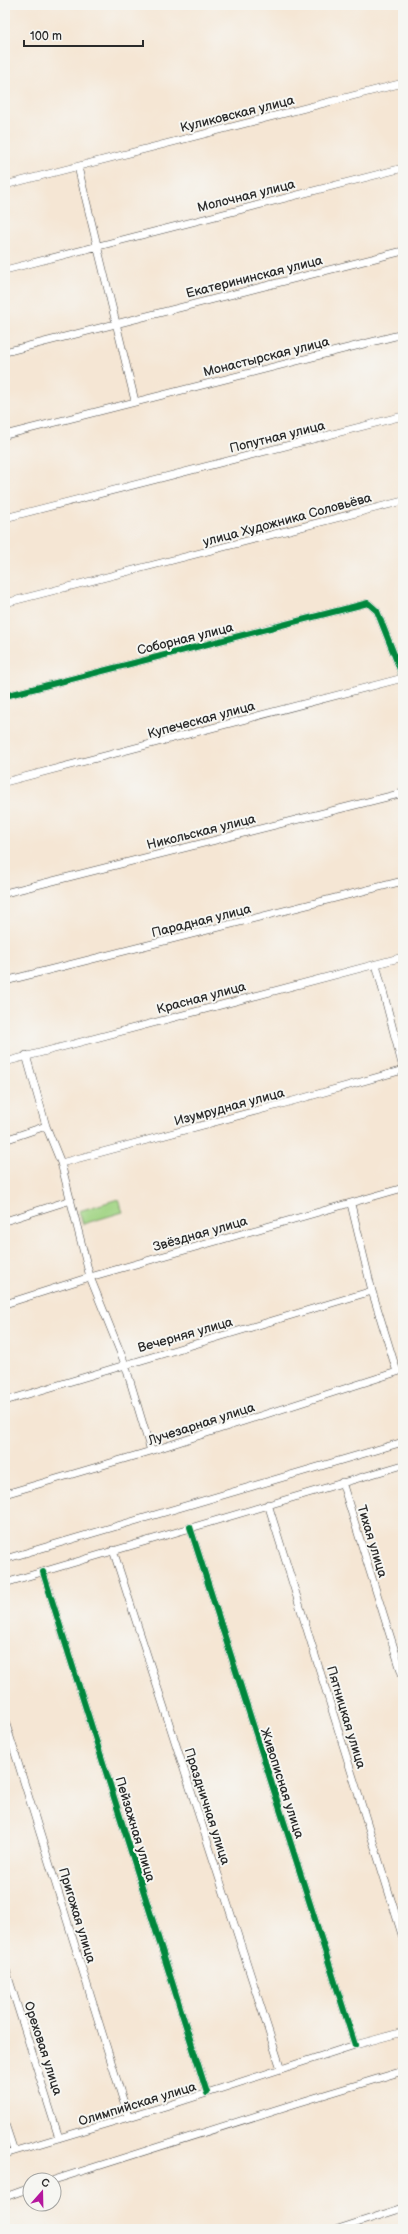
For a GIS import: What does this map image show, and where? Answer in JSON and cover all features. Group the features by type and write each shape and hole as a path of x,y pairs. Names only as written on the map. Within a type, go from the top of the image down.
{"street":[{"name":"Куликовская улица","path":"5,185 403,83"},
{"path":"78,167 114,324 135,401"},
{"name":"Молочная улица","path":"5,270 403,168"},
{"name":"Екатерининская улица","path":"5,352 403,251"},
{"name":"Монастырская улица","path":"5,435 403,334"},
{"name":"Попутная улица","path":"5,518 403,416"},
{"name":"улица Художника Соловьёва","path":"5,603 178,560 403,501"},
{"name":"Соборная улица","path":"5,696 363,603 372,604 377,611 403,678"},
{"name":"Купеческая улица","path":"5,782 403,678"},
{"name":"Никольская улица","path":"5,893 403,793"},
{"name":"Парадная улица","path":"5,981 403,881"},
{"name":"Красная улица","path":"5,1062 26,1055 403,957"},
{"path":"376,964 403,1069"},
{"path":"26,1055 46,1126 61,1163 90,1277 125,1364 151,1451"},
{"name":"Изумрудная улица","path":"61,1163 282,1104 403,1069"},
{"path":"5,1140 46,1126"},
{"name":"Звёздная улица","path":"5,1304 90,1277 403,1188"},
{"path":"5,1221 71,1200"},
{"path":"350,1204 372,1291 400,1371"},
{"name":"Вечерняя улица","path":"5,1401 372,1291"},
{"name":"Лучезарная улица","path":"5,1494 151,1451 400,1371"},
{"path":"5,1559 403,1442"},
{"path":"5,1582 403,1465"},
{"name":"Тихая улица","path":"342,1482 403,1677"},
{"name":"Пятницкая улица","path":"268,1504 403,1938"},
{"name":"Живописная улица","path":"190,1527 355,2045"},
{"name":"Праздничная улица","path":"112,1550 281,2069"},
{"name":"Пейзажная улица","path":"43,1572 207,2093"},
{"name":"Пригожая улица","path":"5,1721 128,2116"},
{"name":"Ореховая улица","path":"5,1967 59,2138"},
{"name":"Олимпийская улица","path":"5,2154 207,2093 355,2045 403,2032"},
{"path":"62,2177 403,2071"},
{"path":"5,2124 14,2151"},
{"path":"5,2197 22,2191"},
{"path":"338,2229 403,2208"}],"green space":[{"path":"118,1199 123,1212 83,1224 79,1211"}],"cycle path":[{"path":"5,696 368,603 377,611 403,677"},
{"path":"190,1527 355,2045"},
{"path":"43,1572 207,2093"}]}
